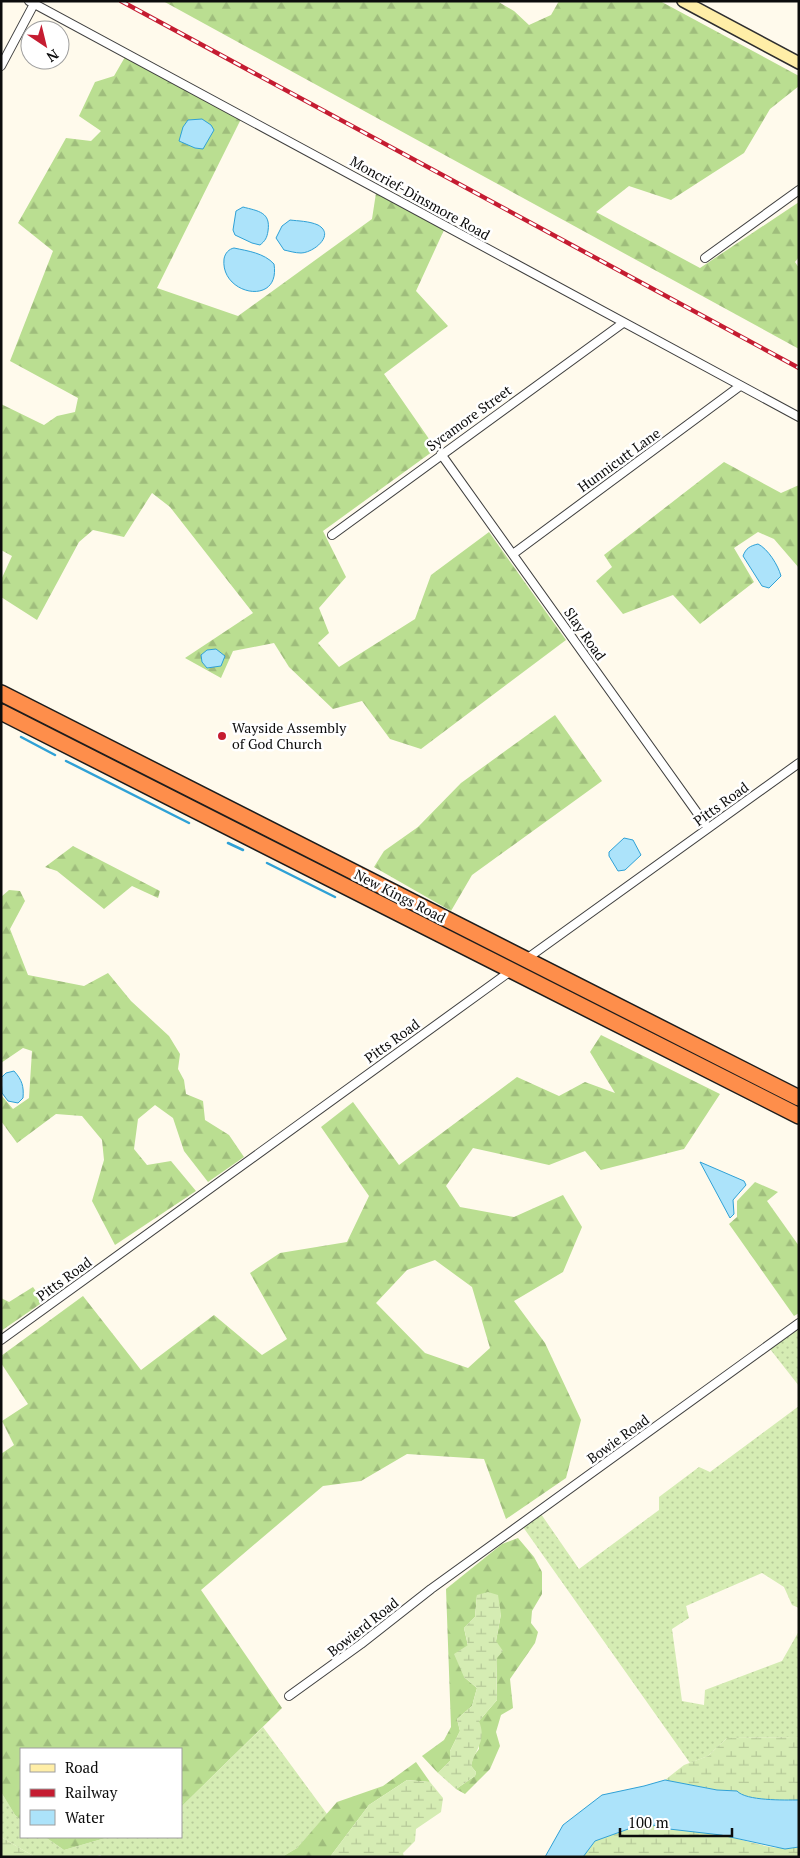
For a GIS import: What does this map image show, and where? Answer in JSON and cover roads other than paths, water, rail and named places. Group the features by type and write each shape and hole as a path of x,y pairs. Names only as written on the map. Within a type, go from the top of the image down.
{"highway":[{"name":"New Kings Road","path":"2,696 799,1098"},
{"name":"New Kings Road","path":"1,712 799,1116"}],"street":[{"path":"682,1 799,63"},
{"path":"1,66 32,3"},
{"name":"Moncrief-Dinsmore Road","path":"32,3 799,417"},
{"path":"705,258 799,190"},
{"name":"Sycamore Street","path":"332,536 622,322"},
{"name":"Hunnicutt Lane","path":"513,554 740,386"},
{"name":"Slay Road","path":"441,454 708,828"},
{"name":"Pitts Road","path":"1,1340 799,763"},
{"path":"256,841 263,826"},
{"path":"737,1085 744,1070"},
{"name":"Bowie Road","path":"451,1575 799,1323"},
{"name":"Bowierd Road","path":"289,1696 362,1644 451,1575"}],"water":[{"path":"202,119 211,125 214,130 203,149 195,148 179,141 183,127 188,120"},
{"path":"243,207 262,213 267,220 267,236 260,245 235,235 233,230 236,211"},
{"path":"290,220 318,225 325,234 321,243 306,252 299,253 284,250 276,238 282,226"},
{"path":"234,248 261,255 274,264 274,278 269,286 260,291 250,291 240,288 231,281 225,271 224,259 230,249"},
{"path":"758,544 772,558 781,576 769,588 762,586 743,556 745,551"},
{"path":"216,649 225,656 221,666 207,668 202,662 201,655 207,650"},
{"path":"624,838 633,840 641,855 625,870 618,871 609,856 609,852"},
{"path":"14,1071 21,1080 23,1090 23,1098 18,1103 8,1101 2,1093 1,1078 6,1073"},
{"path":"700,1162 744,1181 746,1185 733,1200 734,1214 730,1218"},
{"path":"665,1780 717,1790 737,1791 748,1797 799,1800 799,1847 785,1849 721,1835 669,1829 645,1823 595,1841 583,1857 545,1857 563,1825 602,1795"}],"waterway":[{"path":"21,737 55,755"},
{"path":"66,761 189,823"},
{"path":"228,843 243,850"},
{"path":"267,863 335,897"}],"railway":[{"path":"121,1 799,368"}],"place":[{"name":"Wayside Assembly of God Church","path":"222,736"}]}
